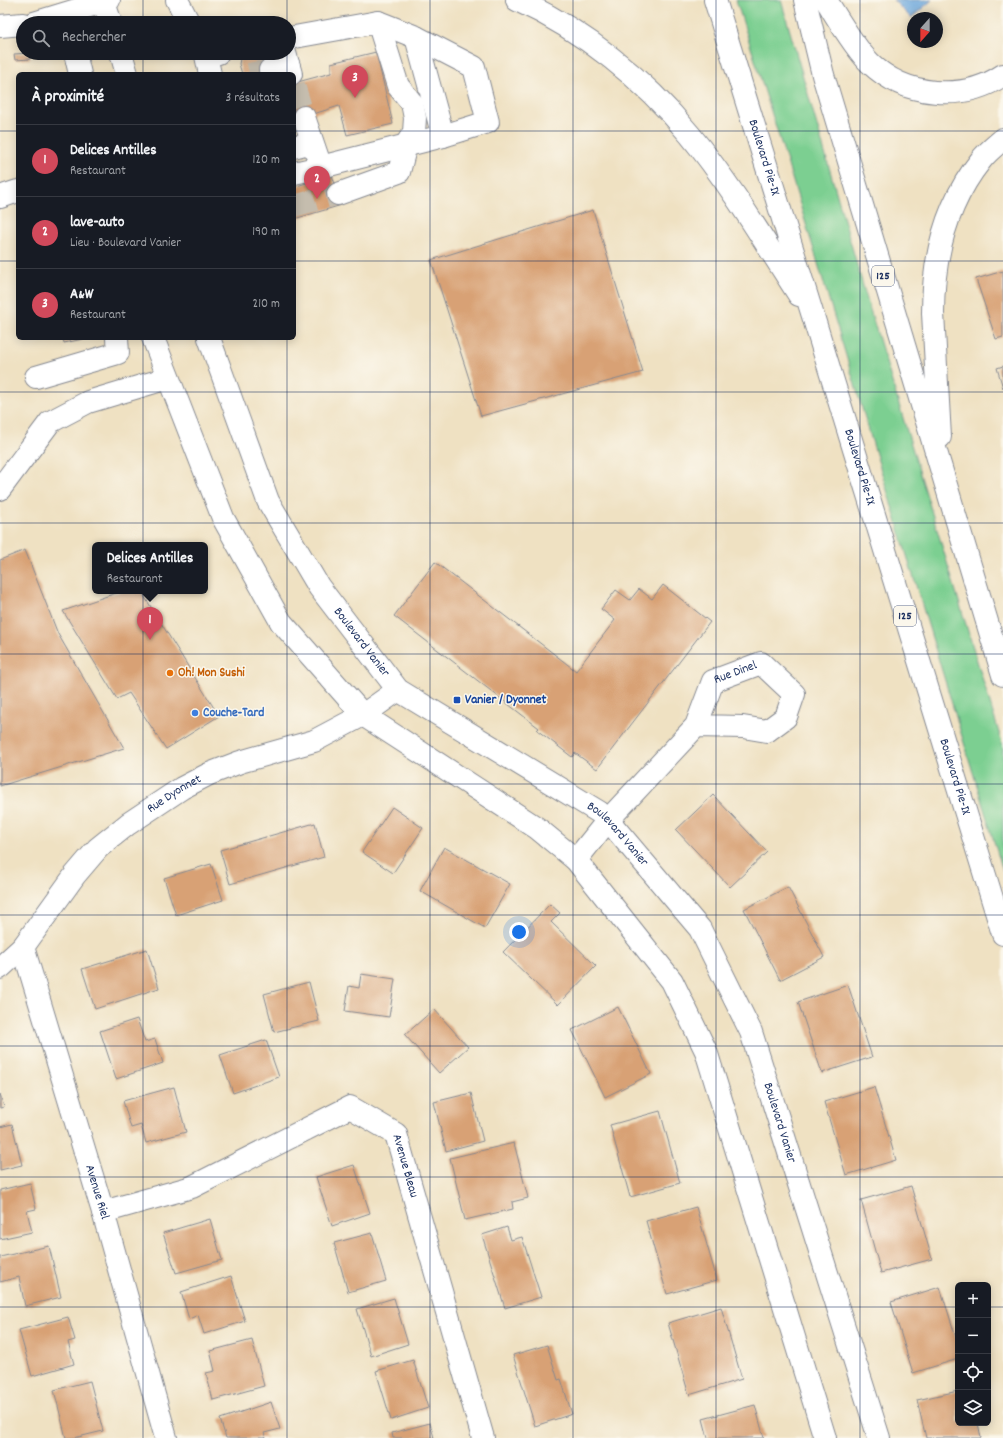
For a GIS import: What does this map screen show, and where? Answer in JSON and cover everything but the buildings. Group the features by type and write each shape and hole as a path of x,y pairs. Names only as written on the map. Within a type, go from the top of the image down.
{"main road":[{"path":"177,0 185,16"},
{"path":"517,0 562,24 598,48 636,78 670,112 712,164 813,316"},
{"name":"Boulevard Pie-IX","path":"715,0 1003,934"},
{"name":"125","path":"805,0 823,75 1003,675"},
{"path":"826,0 864,56 876,69 907,86 930,92 971,90 986,85 1003,75"},
{"path":"55,16 105,1 109,16"},
{"path":"338,194 399,172 406,145 414,132 412,103 398,86 378,22"},
{"path":"296,37 378,22 416,37 474,67 488,122 443,136 296,173"},
{"path":"0,26 16,25"},
{"path":"416,37 443,136"},
{"path":"77,60 80,72"},
{"path":"123,60 126,72"},
{"path":"304,117 303,145 320,167"},
{"path":"943,476 933,296 939,249 952,210 966,183 981,160 1003,139"},
{"path":"0,197 16,193"},
{"path":"36,377 118,353 117,340"},
{"path":"154,340 224,518 281,622 363,715 537,828 576,860 672,981 706,1051 825,1438"},
{"name":"Boulevard Vanier","path":"210,340 268,501 319,587 398,690 599,812 608,820 700,929 751,1032 879,1438"},
{"path":"0,489 50,422 88,402 168,378"},
{"name":"Rue Dyonnet","path":"0,968 23,947 75,875 98,848 128,824 182,788 209,774 240,762 314,741 363,715 398,690"},
{"path":"576,860 608,820 696,726"},
{"name":"Avenue Riel","path":"23,947 103,1212 166,1438"},
{"name":"Avenue Bleau","path":"103,1212 192,1187 350,1107 396,1134 483,1438"}],"green space":[{"path":"736,0 781,0 868,303 1003,746 1003,871 788,165"}],"water":[{"path":"893,0 932,0 918,12 907,12 907,14"}],"tunnel":[{"path":"260,72 270,70"},
{"path":"296,91 304,117"},
{"path":"296,205 338,194"}],"place":[{"name":"A&W","path":"355,98"},
{"name":"lave-auto","path":"317,199"},
{"name":"Delices Antilles","path":"150,640"},
{"name":"Oh! Mon Sushi","path":"170,673"},
{"name":"Vanier / Dyonnet","path":"457,700"},
{"name":"Couche-Tard","path":"195,713"}]}
